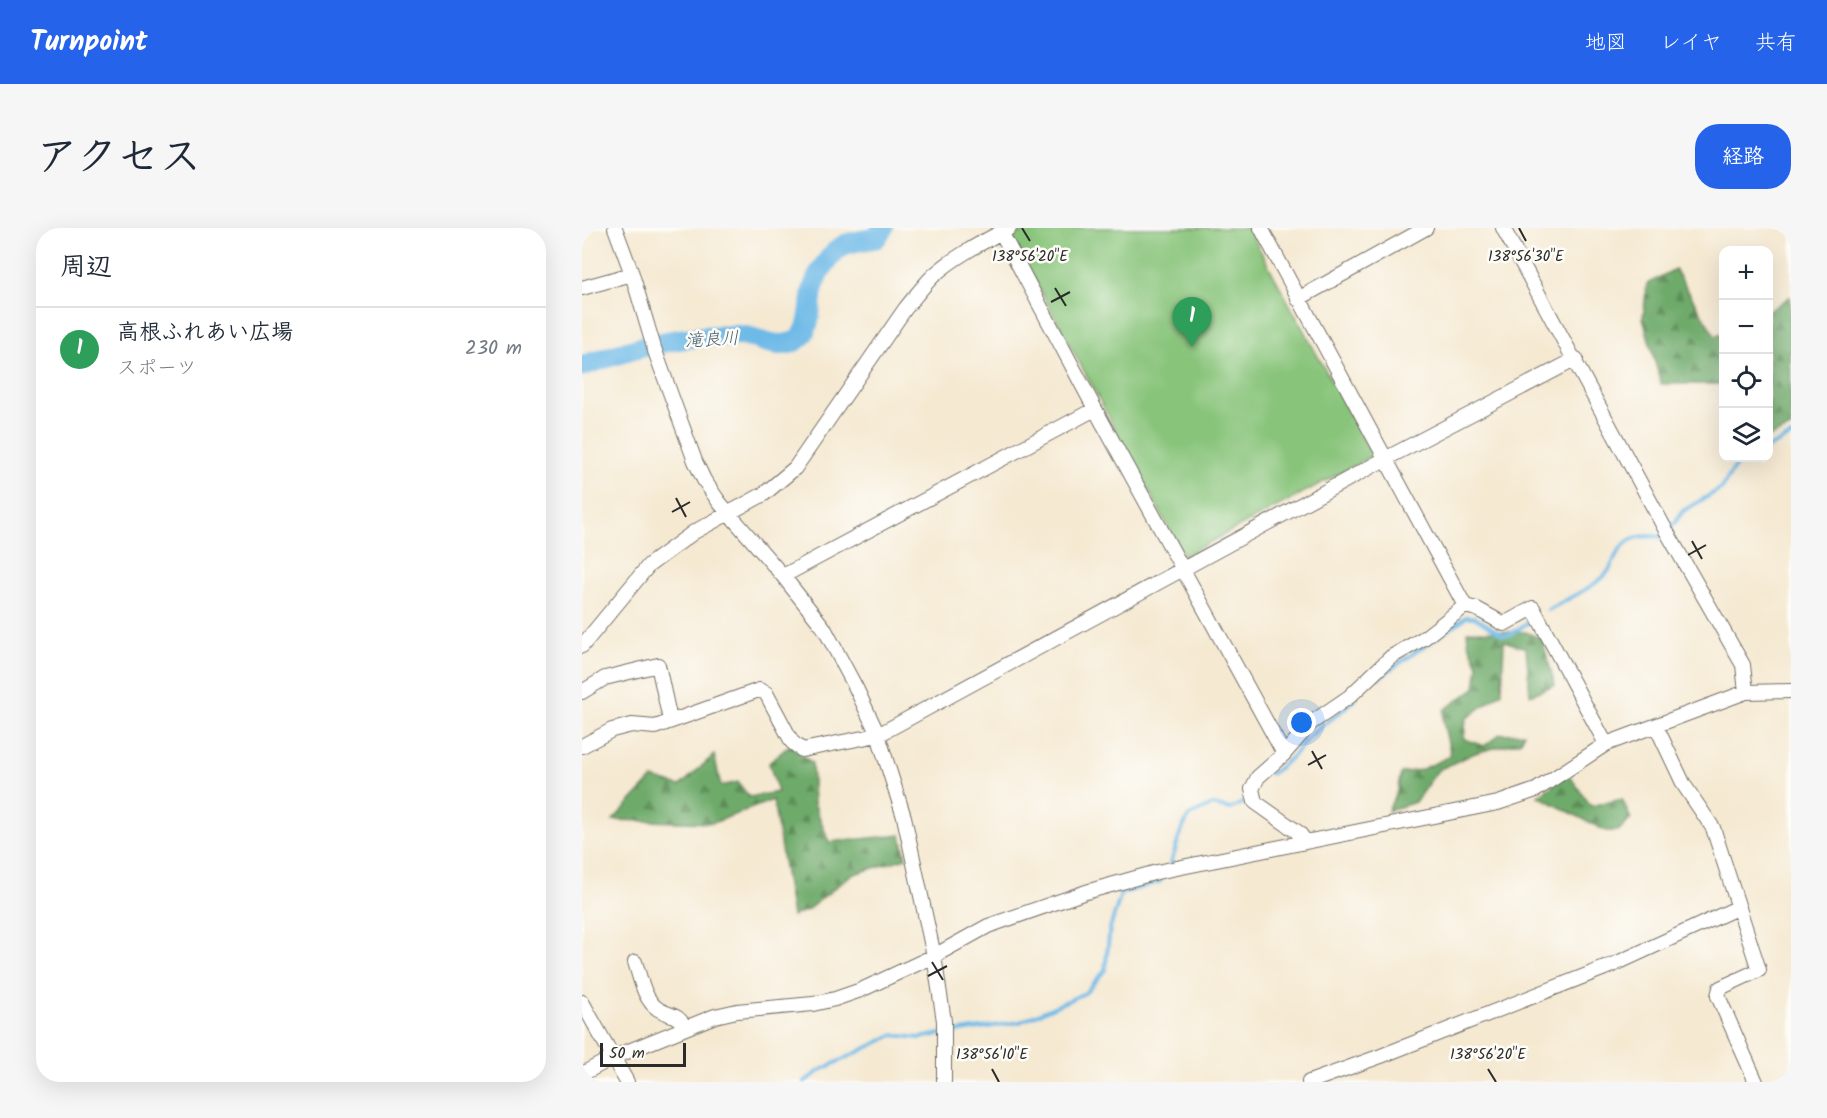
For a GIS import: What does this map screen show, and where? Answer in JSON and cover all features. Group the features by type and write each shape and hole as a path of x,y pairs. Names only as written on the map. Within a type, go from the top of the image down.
{"street":[{"path":"615,228 694,461 719,502 824,628 878,735 906,828 934,956 944,1021 944,1082"},
{"path":"1261,228 1465,606 1477,609 1504,624 1533,608 1606,744"},
{"path":"1298,298 1426,228"},
{"path":"1503,228 1743,665 1746,692"},
{"path":"582,646 649,565 694,532 731,514 764,494 795,468 905,309 934,276 976,246 1005,230 1095,409 1284,754"},
{"path":"582,288 632,274"},
{"path":"584,741 632,725 655,727 759,690 766,693 792,742 802,750 878,735 1385,459 1576,359"},
{"path":"783,576 1095,409"},
{"path":"1306,842 1299,833 1253,795 1258,777 1284,754 1311,723 1349,697 1390,657 1424,638 1465,606"},
{"path":"582,692 604,678 658,665 670,720"},
{"path":"582,1074 614,1057 715,1016 737,1011 813,1004 861,990 934,956 988,926 1086,892 1157,872 1525,796 1606,744 1746,692 1791,691"},
{"path":"1656,726 1684,785 1713,828 1759,969 1720,988 1718,996 1756,1082"},
{"path":"1310,1082 1614,964 1739,907"},
{"path":"635,962 646,994 657,1008 676,1015 686,1028"},
{"path":"582,1002 627,1082"}],"green space":[{"path":"1029,228 1248,228 1372,456 1184,556 1012,238"},
{"path":"1675,269 1715,336 1719,335 1719,384 1661,384 1643,318 1647,284"},
{"path":"1790,297 1791,428 1773,435 1773,354 1773,308"},
{"path":"1467,631 1526,632 1542,639 1555,685 1530,695 1526,648 1504,641 1502,692 1466,719 1464,739 1484,746 1500,734 1524,733 1521,741 1475,753 1438,770 1415,802 1388,811 1397,791 1401,773 1420,770 1451,756 1443,721 1444,710 1475,688 1478,665 1468,642"},
{"path":"790,745 812,763 814,803 829,842 901,835 906,858 851,875 807,910 792,916 773,800 713,823 613,820 653,778 680,786 714,755 721,786 738,782 749,797 778,792 769,763"},
{"path":"1568,774 1591,806 1622,799 1631,819 1618,831 1606,831 1538,796"}],"waterway":[{"name":"滝良川","path":"582,366 635,349 688,338 739,336 778,344 791,343 802,336 808,324 815,283 829,258 844,245 876,238 883,228"},
{"path":"1773,445 1791,436"},
{"path":"1670,529 1683,511 1722,488 1739,462"},
{"path":"1548,610 1589,588 1603,577 1619,551 1629,541 1641,537 1665,537 1666,535"},
{"path":"1378,678 1466,617 1474,617 1503,635 1511,634 1529,622"},
{"path":"1271,774 1291,758 1311,735 1355,700"},
{"path":"1171,863 1181,831 1189,816 1212,805 1231,809 1251,798"},
{"path":"948,1033 1020,1022 1085,993 1105,970 1110,928 1121,894 1161,881"},
{"path":"804,1082 821,1070 893,1035 920,1038 941,1034"}],"place":[{"name":"高根ふれあい広場","path":"1192,347"}]}
